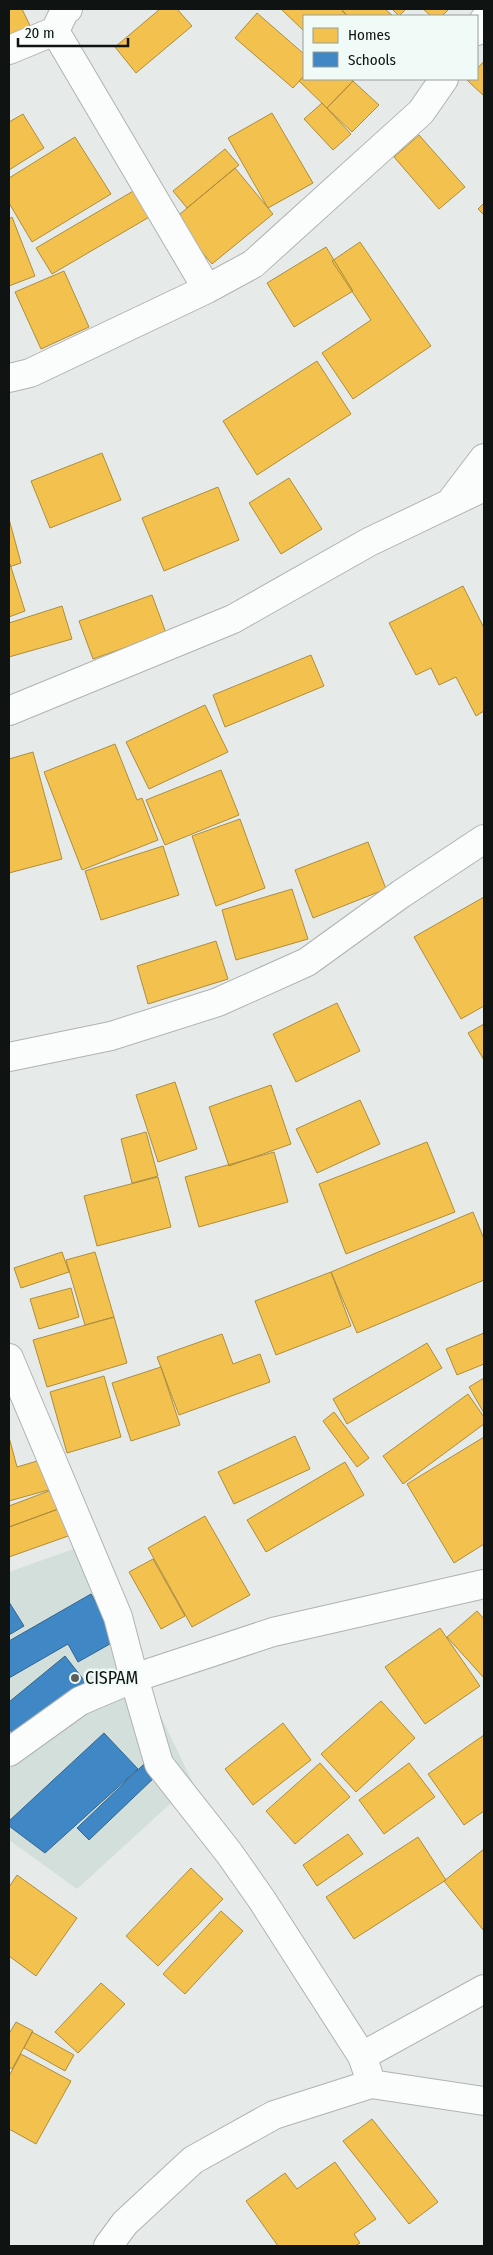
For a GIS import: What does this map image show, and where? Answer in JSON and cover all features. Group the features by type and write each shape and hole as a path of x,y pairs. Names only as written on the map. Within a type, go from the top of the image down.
{"street":[{"path":"9,50 62,15 207,289"},
{"path":"9,378 30,373 207,289 254,264 421,112 443,80"},
{"path":"449,504 484,458"},
{"path":"9,711 233,619 369,542 484,487"},
{"path":"9,1057 111,1036 209,1005 307,962 402,894 484,840"},
{"path":"9,1358 118,1617 159,1764 229,1853 262,1900 362,2056 371,2084"},
{"path":"9,1752 80,1701 134,1678 273,1632 484,1584"},
{"path":"362,2056 484,1989"},
{"path":"108,2246 125,2224 193,2160 274,2115 371,2084 484,2101"}],"shaded area":[{"name":"CISPAM","path":"79,1547 193,1783 77,1889 9,1840 9,1572"}],"building: Homes":[{"path":"9,9 22,9 34,34 9,46"},
{"path":"160,9 177,9 192,26 136,73 115,47"},
{"path":"281,9 341,9 347,15 303,15 303,30"},
{"path":"344,9 385,9 392,15 347,15 342,11"},
{"path":"392,9 406,9 400,15"},
{"path":"423,9 449,9 443,15 430,15"},
{"path":"257,13 303,53 303,77 293,88 235,38"},
{"path":"484,61 484,96 467,80 478,80 478,68"},
{"path":"303,77 303,80 353,81 327,108 299,81"},
{"path":"353,81 379,105 352,132 327,108"},
{"path":"322,103 351,134 333,150 304,119"},
{"path":"272,113 313,183 268,208 228,138"},
{"path":"23,114 44,148 9,170 9,122"},
{"path":"419,135 465,187 439,209 394,157"},
{"path":"75,137 111,194 32,242 9,203 9,178"},
{"path":"225,149 239,165 187,208 173,191"},
{"path":"235,168 273,214 212,264 174,219"},
{"path":"135,190 151,216 52,274 36,248"},
{"path":"484,203 484,215 478,209"},
{"path":"12,217 35,276 9,286 9,219"},
{"path":"360,242 431,346 353,399 322,353 371,320 332,261"},
{"path":"326,247 353,291 294,327 267,283"},
{"path":"64,271 89,327 41,349 15,292"},
{"path":"317,361 351,414 257,475 223,421"},
{"path":"102,453 121,500 50,528 31,481"},
{"path":"289,478 322,529 281,554 249,503"},
{"path":"218,487 239,540 164,571 142,518"},
{"path":"9,519 21,563 9,567"},
{"path":"9,565 25,611 9,617"},
{"path":"463,586 484,628 484,711 476,716 456,677 439,685 431,668 416,675 389,623"},
{"path":"152,595 166,633 93,659 79,621"},
{"path":"62,606 72,639 9,657 9,623"},
{"path":"311,655 324,686 225,727 213,695"},
{"path":"205,705 228,752 149,789 126,742"},
{"path":"115,744 137,800 142,798 158,840 82,870 44,772"},
{"path":"33,752 62,859 9,873 9,759"},
{"path":"221,770 239,815 165,845 146,800"},
{"path":"240,819 265,888 216,906 192,836"},
{"path":"368,842 386,889 313,918 295,870"},
{"path":"163,846 179,895 101,920 85,871"},
{"path":"292,889 308,939 236,960 222,910"},
{"path":"484,897 484,1006 461,1019 414,937"},
{"path":"216,941 228,979 148,1004 137,966"},
{"path":"337,1003 360,1051 296,1082 273,1034"},
{"path":"484,1024 484,1060 468,1033"},
{"path":"175,1082 197,1149 158,1162 136,1095"},
{"path":"271,1085 291,1144 229,1166 209,1107"},
{"path":"360,1100 380,1144 317,1173 296,1129"},
{"path":"146,1132 158,1176 132,1183 121,1139"},
{"path":"427,1142 455,1212 346,1254 319,1184"},
{"path":"274,1152 288,1202 199,1227 185,1177"},
{"path":"158,1177 171,1227 97,1246 84,1196"},
{"path":"473,1212 484,1239 484,1280 357,1333 331,1272"},
{"path":"62,1252 69,1272 21,1288 14,1268"},
{"path":"95,1252 114,1317 85,1325 66,1260"},
{"path":"331,1272 351,1326 276,1355 255,1301"},
{"path":"71,1288 79,1317 39,1329 30,1299"},
{"path":"114,1317 127,1363 47,1387 33,1340"},
{"path":"484,1333 484,1364 457,1375 446,1349"},
{"path":"222,1334 233,1364 260,1354 270,1382 179,1415 157,1357"},
{"path":"427,1343 442,1368 347,1424 333,1399"},
{"path":"161,1367 180,1425 131,1441 112,1383"},
{"path":"104,1376 121,1437 67,1453 50,1392"},
{"path":"484,1378 484,1413 469,1387"},
{"path":"468,1394 484,1417 484,1424 403,1484 383,1456"},
{"path":"334,1412 369,1458 357,1467 323,1421"},
{"path":"295,1436 310,1469 234,1504 218,1472"},
{"path":"9,1437 17,1467 44,1459 52,1489 9,1501"},
{"path":"484,1437 484,1544 454,1563 407,1484"},
{"path":"345,1462 364,1495 266,1552 247,1520"},
{"path":"54,1489 61,1508 9,1527 9,1506"},
{"path":"61,1508 71,1535 9,1557 9,1527"},
{"path":"205,1516 250,1595 192,1627 148,1548"},
{"path":"153,1559 185,1616 161,1629 129,1572"},
{"path":"477,1611 484,1619 484,1678 447,1637"},
{"path":"440,1628 480,1686 425,1724 385,1667"},
{"path":"381,1701 415,1738 356,1792 321,1754"},
{"path":"283,1723 311,1760 253,1805 225,1769"},
{"path":"484,1735 484,1811 464,1825 428,1774"},
{"path":"320,1763 350,1797 295,1844 266,1811"},
{"path":"409,1763 435,1797 384,1834 359,1800"},
{"path":"348,1834 363,1854 317,1886 303,1865"},
{"path":"418,1837 446,1880 354,1939 326,1897"},
{"path":"484,1849 484,1931 444,1881"},
{"path":"191,1868 223,1899 158,1966 126,1936"},
{"path":"17,1875 77,1918 36,1976 9,1956 9,1887"},
{"path":"221,1911 243,1931 185,1994 163,1974"},
{"path":"101,1983 125,2004 78,2053 55,2032"},
{"path":"16,2022 33,2031 12,2069 9,2067 9,2034"},
{"path":"32,2032 74,2055 65,2071 24,2048"},
{"path":"21,2054 71,2081 36,2144 9,2129 9,2076"},
{"path":"372,2119 438,2202 409,2224 343,2141"},
{"path":"335,2162 376,2219 354,2234 360,2243 355,2246 278,2246 246,2201 285,2173 297,2189"}],"building: Schools":[{"path":"91,1594 117,1640 78,1662 68,1644 9,1678 9,1641"},
{"path":"9,1602 24,1626 9,1635"},
{"path":"65,1656 87,1684 17,1739 9,1729 9,1702"},
{"path":"104,1733 138,1769 45,1853 9,1826 9,1821"},
{"path":"144,1764 156,1776 89,1840 77,1828"}],"place":[{"name":"CISPAM","path":"75,1678"}]}
